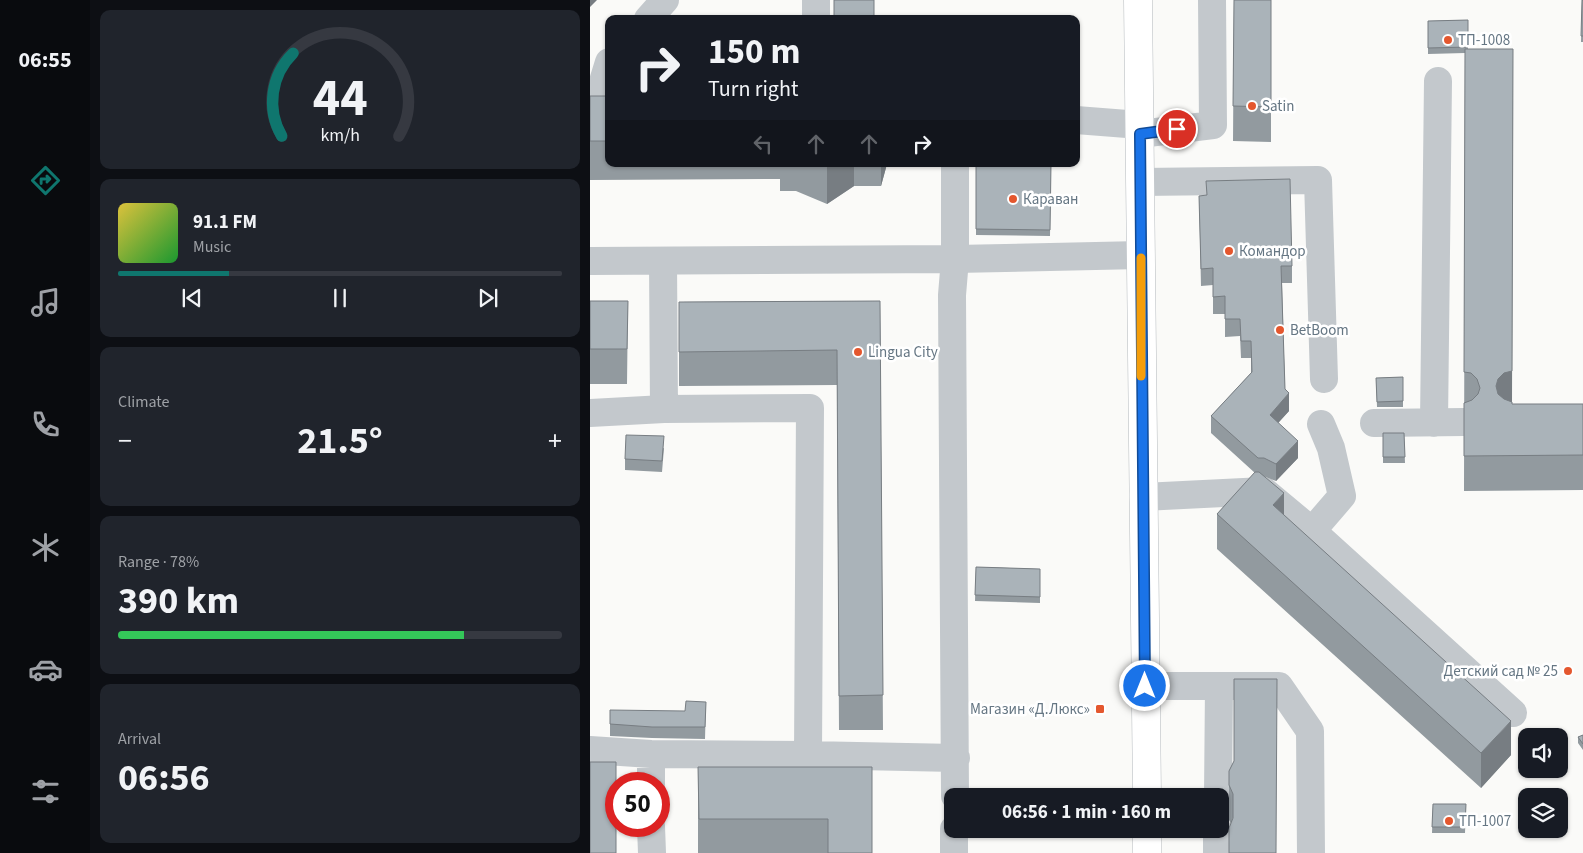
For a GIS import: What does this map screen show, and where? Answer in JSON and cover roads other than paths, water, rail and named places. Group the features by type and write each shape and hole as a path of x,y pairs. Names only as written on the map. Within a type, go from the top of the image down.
{"main road":[{"path":"1138,0 1146,788"},
{"path":"1147,838 1147,853"}],"street":[{"path":"652,15 665,0"},
{"path":"816,0 816,15"},
{"path":"1080,121 1140,129 1213,125 1212,0"},
{"path":"599,98 605,76"},
{"path":"1434,423 1438,81"},
{"path":"955,167 955,259 952,295 955,788"},
{"path":"1140,182 1318,180 1324,379"},
{"path":"590,261 955,259 1141,255"},
{"path":"663,261 664,409"},
{"path":"590,413 664,409 810,408 808,755"},
{"path":"1374,423 1464,422"},
{"path":"1312,531 1342,496 1322,424"},
{"path":"1143,497 1264,491 1312,531 1513,713"},
{"path":"1145,686 1279,686 1310,731 1311,853"},
{"path":"1218,788 1219,686"},
{"path":"590,750 650,754 956,758"},
{"path":"650,754 651,772"},
{"path":"652,837 652,853"},
{"path":"954,838 954,853"},
{"path":"1217,838 1217,853"}],"place":[{"name":"ТП-1008","path":"1448,40"},
{"name":"Satin","path":"1252,106"},
{"name":"Караван","path":"1013,199"},
{"name":"Командор","path":"1229,251"},
{"name":"BetBoom","path":"1280,330"},
{"name":"Lingua City","path":"858,352"},
{"name":"Детский сад № 25","path":"1568,671"},
{"name":"Магазин «Д.Люкс»","path":"1100,709"},
{"name":"ТП-1007","path":"1449,821"}]}
